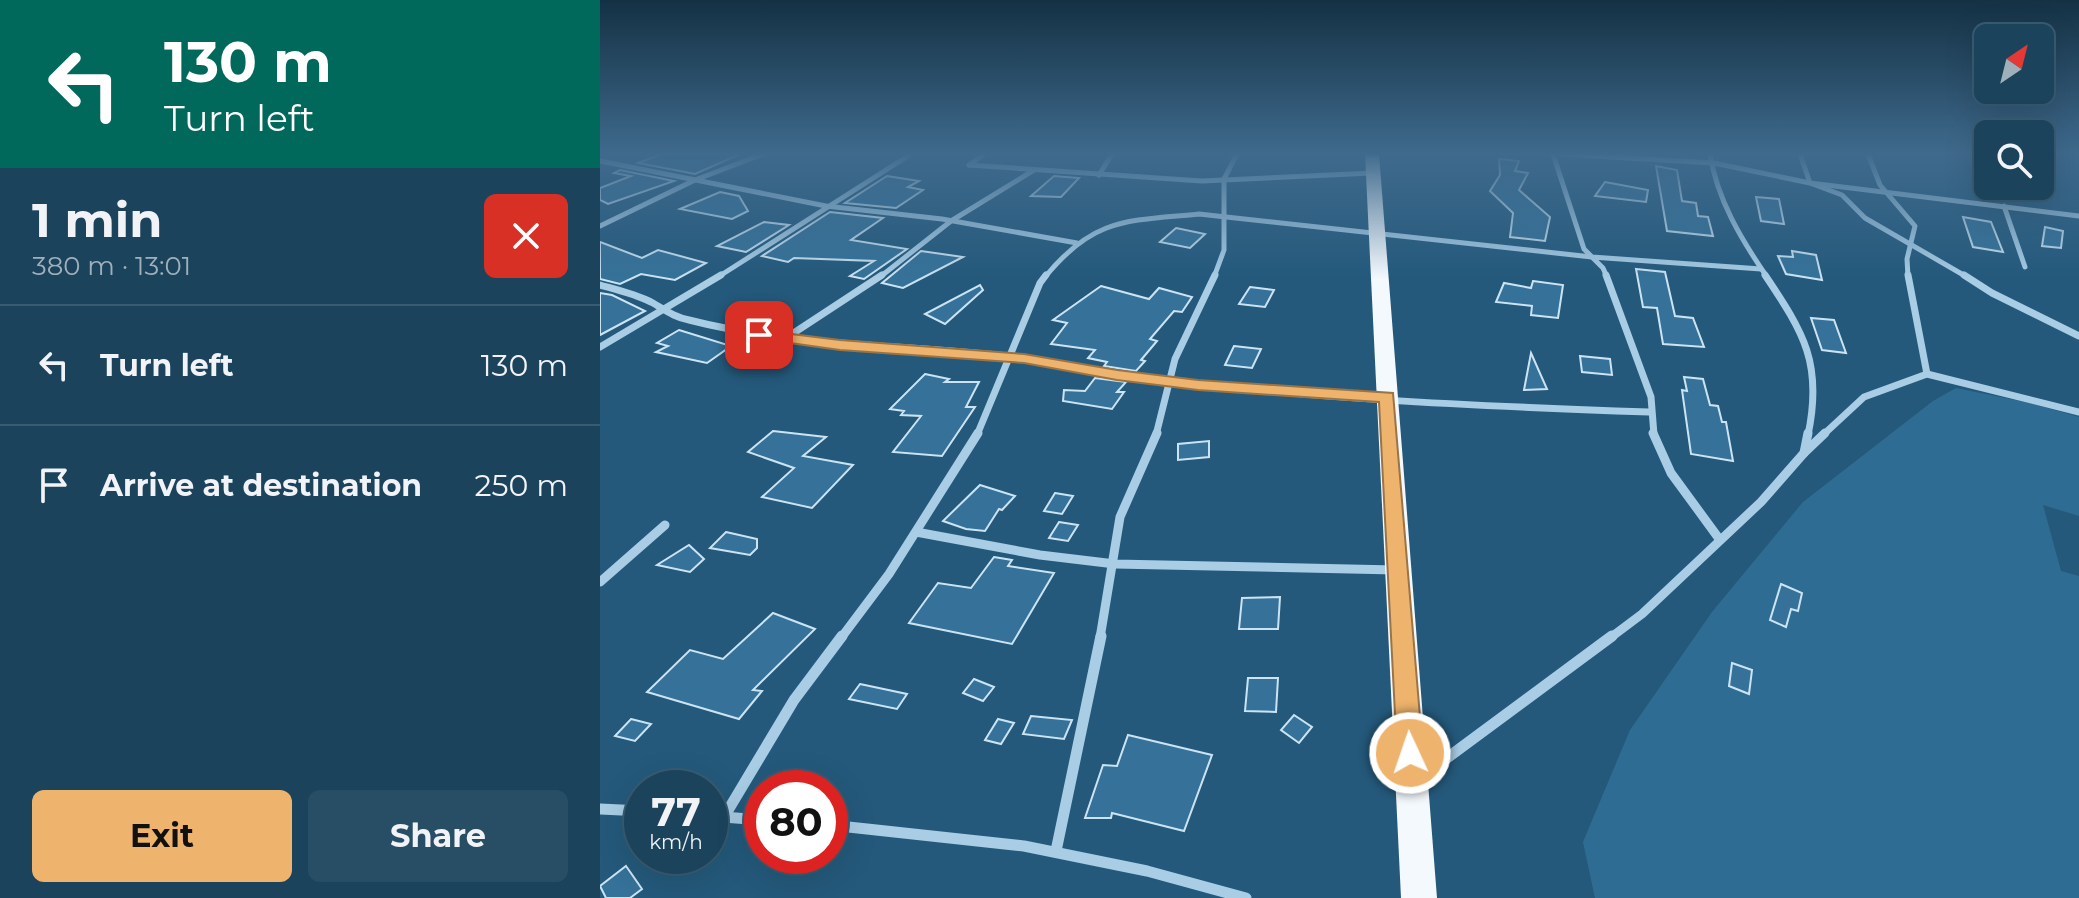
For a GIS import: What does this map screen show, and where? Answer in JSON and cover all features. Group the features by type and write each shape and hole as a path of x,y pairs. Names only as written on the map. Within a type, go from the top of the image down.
{"highway":[{"path":"1374,196 1419,898"}],"street":[{"path":"600,226 662,196"},
{"path":"775,196 1077,243"},
{"path":"600,347 663,312 842,196"},
{"path":"786,338 862,291 951,221 992,196"},
{"path":"1056,851 1120,517 1156,436 1175,359 1211,287 1224,250 1223,196"},
{"path":"1567,196 1584,249 1603,268 1620,306 1651,397 1649,412 1662,459 1720,540"},
{"path":"1720,196 1761,269 1792,315 1813,363 1814,407 1804,453"},
{"path":"1843,196 1865,218 1914,244 1992,293 2079,336"},
{"path":"1889,196 1915,226 1914,244 1906,265 1926,346 1927,374"},
{"path":"1924,196 2079,216"},
{"path":"2004,206 2025,267"},
{"path":"728,799 794,700 889,574 975,440 1040,283 1062,256 1087,235 1109,226 1144,219 1199,214 1592,257 1761,269"},
{"path":"600,285 655,304 663,312 745,332 786,338 1008,357 1170,382 1498,407 1649,412"},
{"path":"1412,784 1642,614 1761,502 1804,453 1864,397 1927,374 2079,412"},
{"path":"600,582 665,525"},
{"path":"916,532 1113,564 1252,568 1338,566 1399,570"},
{"path":"600,809 624,810"},
{"path":"848,827 1056,851 1147,871 1246,898"}],"shaded area":[{"path":"1956,388 2079,417 2079,516 2043,505 2061,571 2079,576 2079,898 1595,898 1583,842 1630,730 1712,612 1803,502 1933,401"}],"building":[{"path":"600,196 631,196 608,204 600,200"},
{"path":"711,196 739,196 748,211 732,219 680,209"},
{"path":"856,196 914,196 896,208 845,203"},
{"path":"1495,196 1526,196 1550,217 1545,241 1510,237 1513,213"},
{"path":"1595,196 1647,196 1646,202"},
{"path":"1661,196 1681,196 1682,201 1696,203 1698,216 1708,217 1713,236 1667,231"},
{"path":"1756,197 1779,199 1784,224 1761,221"},
{"path":"830,212 883,218 851,240 907,249 864,279 850,276 874,261 794,258 788,262 762,256"},
{"path":"1963,217 1991,222 2003,252 1973,247"},
{"path":"764,222 789,225 746,252 717,246"},
{"path":"2045,227 2063,231 2061,248 2042,246"},
{"path":"1176,228 1205,234 1190,248 1160,242"},
{"path":"600,242 642,258 658,250 706,263 675,280 641,274 620,284 600,279"},
{"path":"921,251 963,257 903,288 882,283"},
{"path":"1792,251 1816,255 1822,280 1786,274 1778,256 1793,257"},
{"path":"1636,269 1665,272 1675,316 1693,318 1704,347 1663,344 1657,308 1643,307"},
{"path":"1533,281 1563,285 1558,318 1531,315 1532,306 1496,302 1504,283 1531,288"},
{"path":"980,285 983,290 945,324 925,314"},
{"path":"1101,286 1149,299 1159,288 1192,297 1182,312 1174,311 1150,339 1157,341 1136,371 1104,366 1107,362 1088,358 1095,350 1051,344 1067,323 1053,320"},
{"path":"1250,287 1274,290 1265,307 1239,304"},
{"path":"600,293 612,295 645,311 600,335"},
{"path":"1811,318 1834,320 1846,353 1822,350"},
{"path":"679,330 731,346 707,363 656,352 668,346 657,343"},
{"path":"1234,346 1261,349 1252,368 1225,365"},
{"path":"1531,353 1547,389 1524,390"},
{"path":"1580,356 1610,359 1612,375 1582,372"},
{"path":"925,374 949,379 945,382 979,382 966,407 975,407 942,456 893,452 921,416 901,415 904,411 890,409"},
{"path":"1684,377 1703,379 1710,405 1718,406 1722,422 1726,422 1733,461 1691,454 1682,390 1687,391"},
{"path":"1095,378 1126,382 1117,392 1124,392 1112,409 1063,401 1064,390 1085,391"},
{"path":"773,431 826,437 803,456 853,465 812,508 762,497 794,468 748,452"},
{"path":"1209,441 1209,457 1178,460 1178,444"},
{"path":"980,485 1015,496 1002,510 999,509 985,531 966,529 943,521"},
{"path":"1055,493 1073,496 1062,514 1044,511"},
{"path":"1059,522 1078,525 1068,541 1049,538"},
{"path":"726,532 757,539 757,548 750,555 710,548"},
{"path":"689,545 704,559 690,572 657,565"},
{"path":"994,557 1012,560 1008,566 1054,573 1012,644 909,623 938,583 971,588"},
{"path":"1781,584 1802,593 1798,611 1791,609 1786,627 1770,620"},
{"path":"1280,597 1278,629 1239,629 1242,598"},
{"path":"773,613 815,629 753,690 762,691 739,719 647,692 690,650 723,659"},
{"path":"1732,663 1752,670 1749,694 1729,686"},
{"path":"1248,678 1278,678 1276,712 1245,711"},
{"path":"974,679 994,687 983,701 963,693"},
{"path":"860,684 907,694 897,709 849,699"},
{"path":"1294,715 1312,727 1299,743 1281,730"},
{"path":"1031,716 1072,720 1064,739 1023,734"},
{"path":"631,719 651,724 635,741 615,736"},
{"path":"998,719 1014,723 1001,744 985,740"},
{"path":"1128,735 1212,755 1184,831 1112,813 1111,818 1085,818 1103,765 1117,766"},
{"path":"624,868 624,874 632,874 642,889 630,898 606,898 600,886"}],"route":[{"path":"759,335 840,345 1024,358 1117,375 1198,385 1387,397 1410,753"}]}
